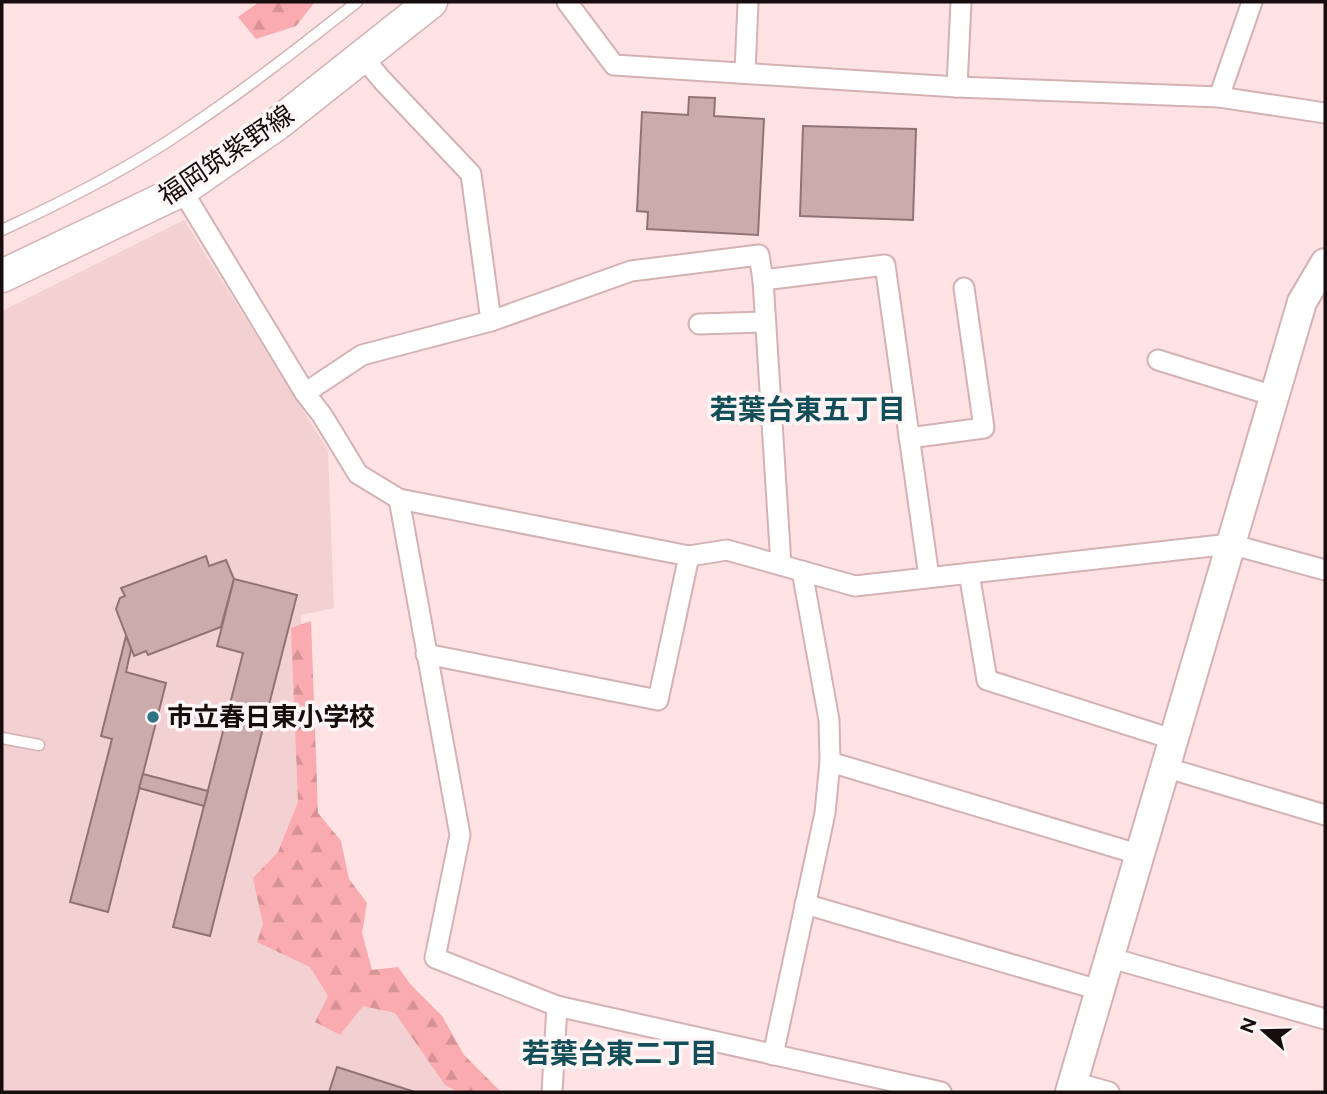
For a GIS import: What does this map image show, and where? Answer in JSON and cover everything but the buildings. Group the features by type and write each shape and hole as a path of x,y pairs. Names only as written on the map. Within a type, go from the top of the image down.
{"main road":[{"name":"福岡筑紫野線","path":"2,276 182,190 277,124 431,2"}],"street":[{"path":"567,2 614,65 957,87 1219,97 1325,112"},
{"path":"745,72 748,2"},
{"path":"957,87 961,2"},
{"path":"1219,97 1252,2"},
{"path":"362,55 382,80 471,174 491,321"},
{"path":"182,190 305,393 322,415 358,474 399,499 689,556 727,550 855,586 1230,544 1325,570"},
{"path":"305,393 362,355 491,321 631,271 759,256 763,280 781,565"},
{"path":"1109,1092 1072,1087 1302,302 1325,263"},
{"path":"763,280 885,265 929,577"},
{"path":"909,438 984,428 964,288"},
{"path":"699,324 765,322"},
{"path":"1158,360 1274,396"},
{"path":"399,499 460,835 435,958 557,1006 941,1092"},
{"path":"426,654 657,701 689,556"},
{"path":"773,1055 825,813 830,762 829,720 802,571"},
{"path":"969,573 986,680 1172,739"},
{"path":"830,762 1141,855"},
{"path":"1164,767 1325,815"},
{"path":"805,904 1100,990"},
{"path":"1111,958 1325,1019"},
{"path":"552,1092 557,1006"}],"lane":[{"path":"2,230 92,186 183,132 271,70 357,2"},
{"path":"2,738 39,746"}],"shaded area":[{"name":"市立春日東小学校","path":"184,220 328,450 334,608 301,615 306,819 368,986 417,1007 458,1092 2,1092 2,311"}],"green space":[{"path":"259,2 315,2 296,26 256,39 238,17"},
{"path":"311,621 318,813 341,841 349,879 367,903 362,933 372,970 398,967 411,985 442,1016 464,1055 501,1092 458,1092 445,1085 395,1013 363,1006 340,1035 315,1022 328,996 310,967 257,942 263,924 253,878 278,852 298,802 291,628"}],"place":[{"name":"市立春日東小学校","path":"153,717"}],"district":[{"name":"若葉台東五丁目","path":"808,409"},
{"name":"若葉台東二丁目","path":"620,1053"}]}
